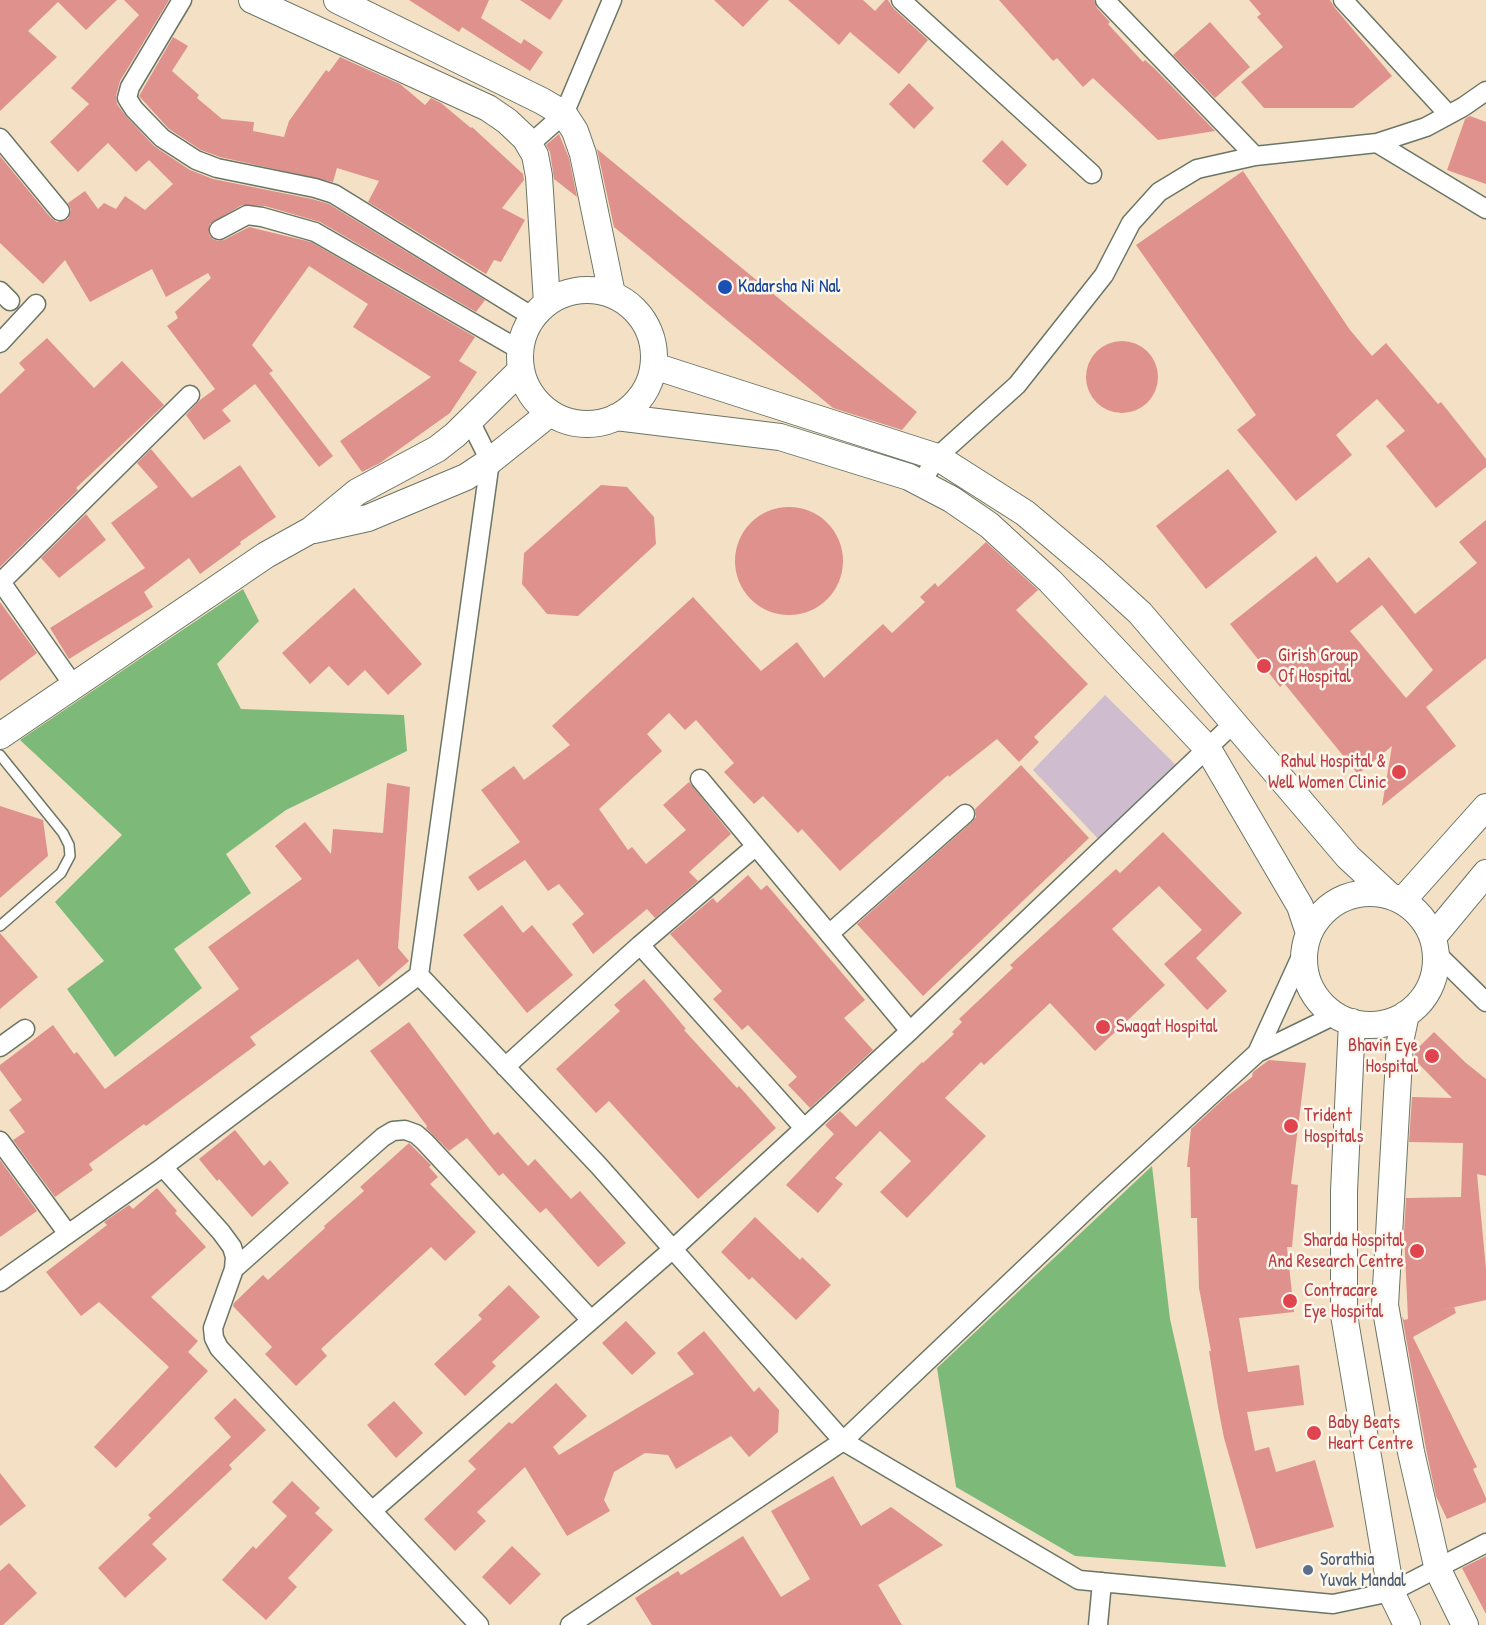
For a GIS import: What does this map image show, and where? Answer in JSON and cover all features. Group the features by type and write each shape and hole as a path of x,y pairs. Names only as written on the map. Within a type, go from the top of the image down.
{"street":[{"path":"182,0 130,87 127,98 134,109 162,138 196,160 217,168 334,194 540,310"},
{"path":"0,736 266,555 311,530 357,492 437,448 455,435 470,421 520,360 540,310 539,176 534,155 525,138 507,121 488,108 252,0"},
{"path":"337,0 542,100 564,114 575,131 583,154 612,294"},
{"path":"529,145 564,114 612,0"},
{"path":"902,0 1092,174"},
{"path":"1105,0 1255,156"},
{"path":"1343,0 1448,114"},
{"path":"921,483 937,457 1017,385 1104,275 1131,224 1159,192 1197,169 1255,156 1377,143 1426,127 1486,91"},
{"path":"0,138 60,211"},
{"path":"1377,143 1486,209"},
{"path":"219,230 247,215 315,232 520,360 527,387 536,402 550,413 566,420 582,424 600,423 616,417 634,404 647,387 654,366 653,343 645,322 631,305 612,294 595,290 578,290 562,294 540,310"},
{"path":"0,343 36,304"},
{"path":"654,366 937,457 1025,513 1140,613 1348,857 1423,919 1434,945 1486,1002"},
{"path":"74,686 1,583 190,395"},
{"path":"311,530 368,518 466,477 550,413"},
{"path":"616,417 780,437 909,477 951,499 989,525 1050,580 1208,748 1300,906 1306,942 1305,969 1310,987 1320,1003 1344,1019 1370,1025 1389,1022 1406,1014 1419,1003 1429,988 1435,971 1434,945 1486,873"},
{"path":"0,1282 164,1167 419,975 490,460 470,421"},
{"path":"372,1511 673,1249 910,1031 1235,722"},
{"path":"700,779 910,1031"},
{"path":"1396,899 1486,807"},
{"path":"829,934 965,813"},
{"path":"505,1067 640,945 756,846"},
{"path":"1257,1053 1317,919 1342,899 1366,893 1396,899"},
{"path":"640,945 804,1128"},
{"path":"419,975 599,1167 843,1441 1079,1580 1333,1604 1391,1593 1486,1543"},
{"path":"1406,1014 1400,1042 1384,1305 1411,1452 1438,1570 1465,1625"},
{"path":"570,1625 843,1441 1100,1197 1257,1053 1344,1019"},
{"path":"1344,1019 1344,1315 1391,1593 1407,1625"},
{"path":"0,1047 25,1029"},
{"path":"234,1269 383,1137 393,1131 405,1130 416,1134 425,1142 590,1319"},
{"path":"0,1141 68,1234"},
{"path":"164,1167 221,1232 235,1257 234,1269 213,1328 214,1338 219,1348 479,1625"},
{"path":"1098,1625 1102,1582"}],"lane":[{"path":"0,755 63,833 69,845 70,856 61,873 0,926"}],"shaded area":[{"path":"1105,695 1182,771 1103,844 1033,770"}],"green space":[{"path":"243,589 259,621 217,664 241,709 404,715 407,751 286,810 226,854 251,893 174,949 202,988 115,1057 67,989 104,961 55,902 122,835 20,740"},
{"path":"1152,1166 1170,1319 1226,1567 1075,1556 956,1487 937,1368"}],"building":[{"path":"0,0 117,0 86,30 58,2 28,31 57,57 0,111"},
{"path":"124,0 169,0 120,81 116,96 117,104 125,115 154,146 190,170 213,179 329,204 485,300 476,312 320,222 265,206 242,205 210,224 209,235 218,241 249,227 311,242 475,337 459,361 477,372 450,413 380,463 362,472 340,441 431,377 353,327 368,304 309,266 252,345 273,371 269,373 333,456 319,467 255,384 222,410 231,421 204,440 186,415 200,400 215,389 167,326 178,318 175,312 211,278 208,273 166,297 152,269 90,302 65,260 43,284 0,243 0,156 51,218 57,222 68,219 71,210 68,203 85,191 98,209 104,203 116,209 125,196 145,210 173,184 149,160 136,172 108,143 78,172 50,142 89,104 71,88 139,15"},
{"path":"409,0 489,0 481,18 521,44 524,39 543,52 530,71 462,27 459,32"},
{"path":"520,0 563,0 550,20"},
{"path":"714,0 769,0 743,27"},
{"path":"788,0 863,0 875,11 885,0 888,0 893,8 928,40 899,74 850,32 839,45"},
{"path":"999,0 1094,0 1097,8 1110,22 1108,24 1143,62 1145,60 1156,70 1215,131 1158,140 1093,78 1083,87 1057,58 1053,61"},
{"path":"1249,0 1330,0 1392,76 1353,108 1264,108 1241,82 1283,47 1257,17 1261,14"},
{"path":"1210,22 1250,67 1215,98 1173,55"},
{"path":"173,37 188,46 172,71 199,95 197,98 222,119 254,122 253,131 284,137 289,121 326,70 329,72 340,57 400,84 425,105 431,98 441,103 472,127 523,174 524,180 502,208 525,220 501,262 494,260 486,274 368,202 379,181 337,168 333,182 220,157 201,150 169,129 139,96"},
{"path":"909,83 934,108 914,129 889,104"},
{"path":"1470,116 1486,122 1486,184 1447,170 1465,119"},
{"path":"559,134 569,158 577,197 554,179 550,152 546,145"},
{"path":"1002,140 1027,165 1007,186 982,161"},
{"path":"597,149 917,412 902,430 833,408 614,227"},
{"path":"1243,171 1350,330 1372,356 1386,343 1438,404 1441,402 1486,459 1486,467 1436,508 1386,446 1405,431 1377,399 1336,435 1352,455 1296,501 1237,430 1256,415 1136,245"},
{"path":"47,338 94,388 122,361 164,405 76,488 78,490 0,567 0,394 25,370 19,363"},
{"path":"1122,341 1142,347 1152,357 1158,377 1152,397 1142,407 1122,413 1102,407 1092,397 1086,377 1092,357 1102,347"},
{"path":"151,449 192,498 240,465 276,517 200,574 189,558 144,592 153,607 69,659 50,628 145,568 111,523 158,487 137,463"},
{"path":"1228,469 1277,532 1206,589 1156,526"},
{"path":"601,485 627,487 654,517 656,544 578,616 547,614 522,584 524,553"},
{"path":"789,507 810,511 827,523 839,540 843,561 839,582 827,599 810,611 789,615 768,611 751,599 739,582 735,561 739,540 751,523 768,511"},
{"path":"86,514 106,540 59,578 41,558"},
{"path":"1486,520 1486,658 1426,707 1456,746 1382,806 1392,746 1358,774 1284,683 1280,687 1230,624 1316,556 1337,583 1369,557 1415,614 1477,563 1459,542","holes":["1382,605 1433,670 1406,698 1350,631"]},
{"path":"986,542 1038,590 1016,610 1088,684 1034,737 1039,742 1019,762 997,739 949,777 948,775 840,871 802,829 798,833 763,796 754,804 724,772 734,763 696,720 685,730 669,713 647,734 662,751 599,809 628,850 632,847 646,864 686,830 663,805 689,782 731,834 689,872 698,881 655,918 647,909 593,954 572,924 584,914 559,884 548,891 525,860 478,891 468,877 520,842 481,790 514,766 524,780 570,745 552,726 693,597 761,671 797,642 824,678 883,624 892,633 925,602 920,597 935,583 938,587"},
{"path":"354,588 422,664 388,695 365,670 348,686 329,666 310,684 282,653"},
{"path":"0,602 37,653 0,681"},
{"path":"1021,765 1089,838 923,996 857,924 972,822 976,817 975,809"},
{"path":"387,783 410,787 398,948 409,961 379,987 358,959 250,1037 256,1045 146,1126 144,1124 89,1164 93,1170 55,1197 13,1140 25,1132 9,1110 22,1100 0,1070 0,1065 53,1025 74,1054 77,1052 105,1089 239,989 208,947 302,879 275,846 305,822 331,854 333,829 383,833"},
{"path":"0,806 43,820 48,856 0,898"},
{"path":"1163,832 1242,913 1196,958 1227,991 1207,1010 1164,964 1202,930 1159,886 1112,929 1165,985 1095,1051 1050,1003 984,1065 981,1062 945,1098 986,1136 907,1218 880,1192 911,1161 880,1131 835,1178 843,1184 818,1213 786,1185 834,1134 825,1125 840,1111 856,1127 954,1034 952,1032 962,1022 959,1019 1013,968 1010,965 1116,869 1120,873"},
{"path":"748,875 761,890 767,885 865,1000 844,1018 873,1050 810,1108 788,1085 797,1077 748,1025 742,1030 713,999 722,991 670,934 713,898 717,903"},
{"path":"502,905 523,933 532,925 573,975 527,1013 463,935"},
{"path":"0,933 38,977 0,1009"},
{"path":"644,979 686,1029 684,1030 776,1128 698,1199 609,1101 596,1113 556,1069 620,1011 614,1005"},
{"path":"409,1022 494,1135 498,1132 528,1166 535,1159 571,1199 580,1191 626,1243 598,1267 546,1208 540,1213 503,1173 499,1176 467,1138 449,1151 426,1128 427,1126 370,1051"},
{"path":"1434,1032 1486,1079 1486,1176 1477,1174 1486,1269 1486,1300 1454,1307 1456,1313 1413,1337 1477,1467 1473,1469 1486,1498 1486,1502 1447,1519 1436,1496 1402,1316 1404,1320 1408,1319 1404,1233 1406,1198 1461,1197 1463,1143 1409,1142 1412,1097 1452,1098 1414,1059 1415,1051"},
{"path":"1269,1060 1306,1063 1291,1184 1298,1185 1292,1247 1287,1247 1294,1312 1239,1318 1248,1372 1299,1365 1304,1405 1247,1412 1255,1451 1269,1447 1276,1472 1315,1460 1334,1527 1256,1549 1224,1438 1218,1407 1209,1351 1211,1351 1199,1288 1197,1218 1191,1218 1190,1167 1187,1167 1191,1129"},
{"path":"235,1130 264,1166 270,1160 289,1183 252,1217 199,1159"},
{"path":"409,1143 431,1165 429,1167 438,1177 430,1184 476,1232 445,1261 431,1247 321,1349 327,1356 296,1386 265,1354 272,1347 233,1306 234,1303 263,1275 268,1280 325,1228 324,1226 364,1191 360,1187"},
{"path":"0,1160 37,1211 0,1237"},
{"path":"157,1188 177,1211 175,1213 206,1247 151,1297 198,1341 188,1352 208,1371 116,1468 94,1447 169,1367 99,1302 81,1316 46,1272 107,1225 104,1222 129,1205 133,1209"},
{"path":"755,1217 800,1260 802,1257 831,1285 796,1320 752,1277 749,1280 721,1252"},
{"path":"509,1285 540,1317 492,1362 496,1366 465,1396 434,1364 482,1319 478,1315"},
{"path":"626,1321 656,1353 632,1375 602,1343"},
{"path":"704,1331 754,1392 759,1387 779,1410 778,1432 749,1457 731,1436 676,1469 668,1455 645,1453 614,1472 604,1500 610,1511 567,1536 525,1467 477,1512 486,1521 455,1551 424,1519 476,1469 468,1461 509,1422 512,1424 556,1383 587,1416 553,1447 559,1455 694,1374 677,1353"},
{"path":"235,1398 266,1430 229,1465 232,1469 152,1544 167,1559 125,1598 98,1568 151,1518 148,1515 231,1437 214,1418"},
{"path":"394,1401 423,1433 396,1458 367,1425"},
{"path":"0,1473 26,1506 0,1526"},
{"path":"833,1476 861,1526 891,1507 943,1545 878,1585 902,1625 652,1625 635,1598 678,1571 681,1575 743,1536 781,1597 810,1579 771,1511"},
{"path":"292,1481 320,1508 315,1513 333,1530 288,1578 297,1587 266,1620 222,1580 253,1546 256,1549 287,1516 272,1502"},
{"path":"512,1546 541,1574 510,1605 482,1577"},
{"path":"1486,1556 1486,1614 1462,1568"},
{"path":"9,1563 37,1593 3,1625 0,1625 0,1571"}],"place":[{"name":"Kadarsha Ni Nal","path":"725,287"},
{"name":"Girish Group Of Hospital","path":"1264,666"},
{"name":"Rahul Hospital & Well Women Clinic","path":"1399,772"},
{"name":"Swagat Hospital","path":"1103,1027"},
{"name":"Bhavin Eye Hospital","path":"1432,1056"},
{"name":"Trident Hospitals","path":"1291,1126"},
{"name":"Sharda Hospital And Research Centre","path":"1417,1251"},
{"name":"Contracare Eye Hospital","path":"1290,1301"},
{"name":"Baby Beats Heart Centre","path":"1314,1433"},
{"name":"Sorathia Yuvak Mandal","path":"1308,1570"}]}
